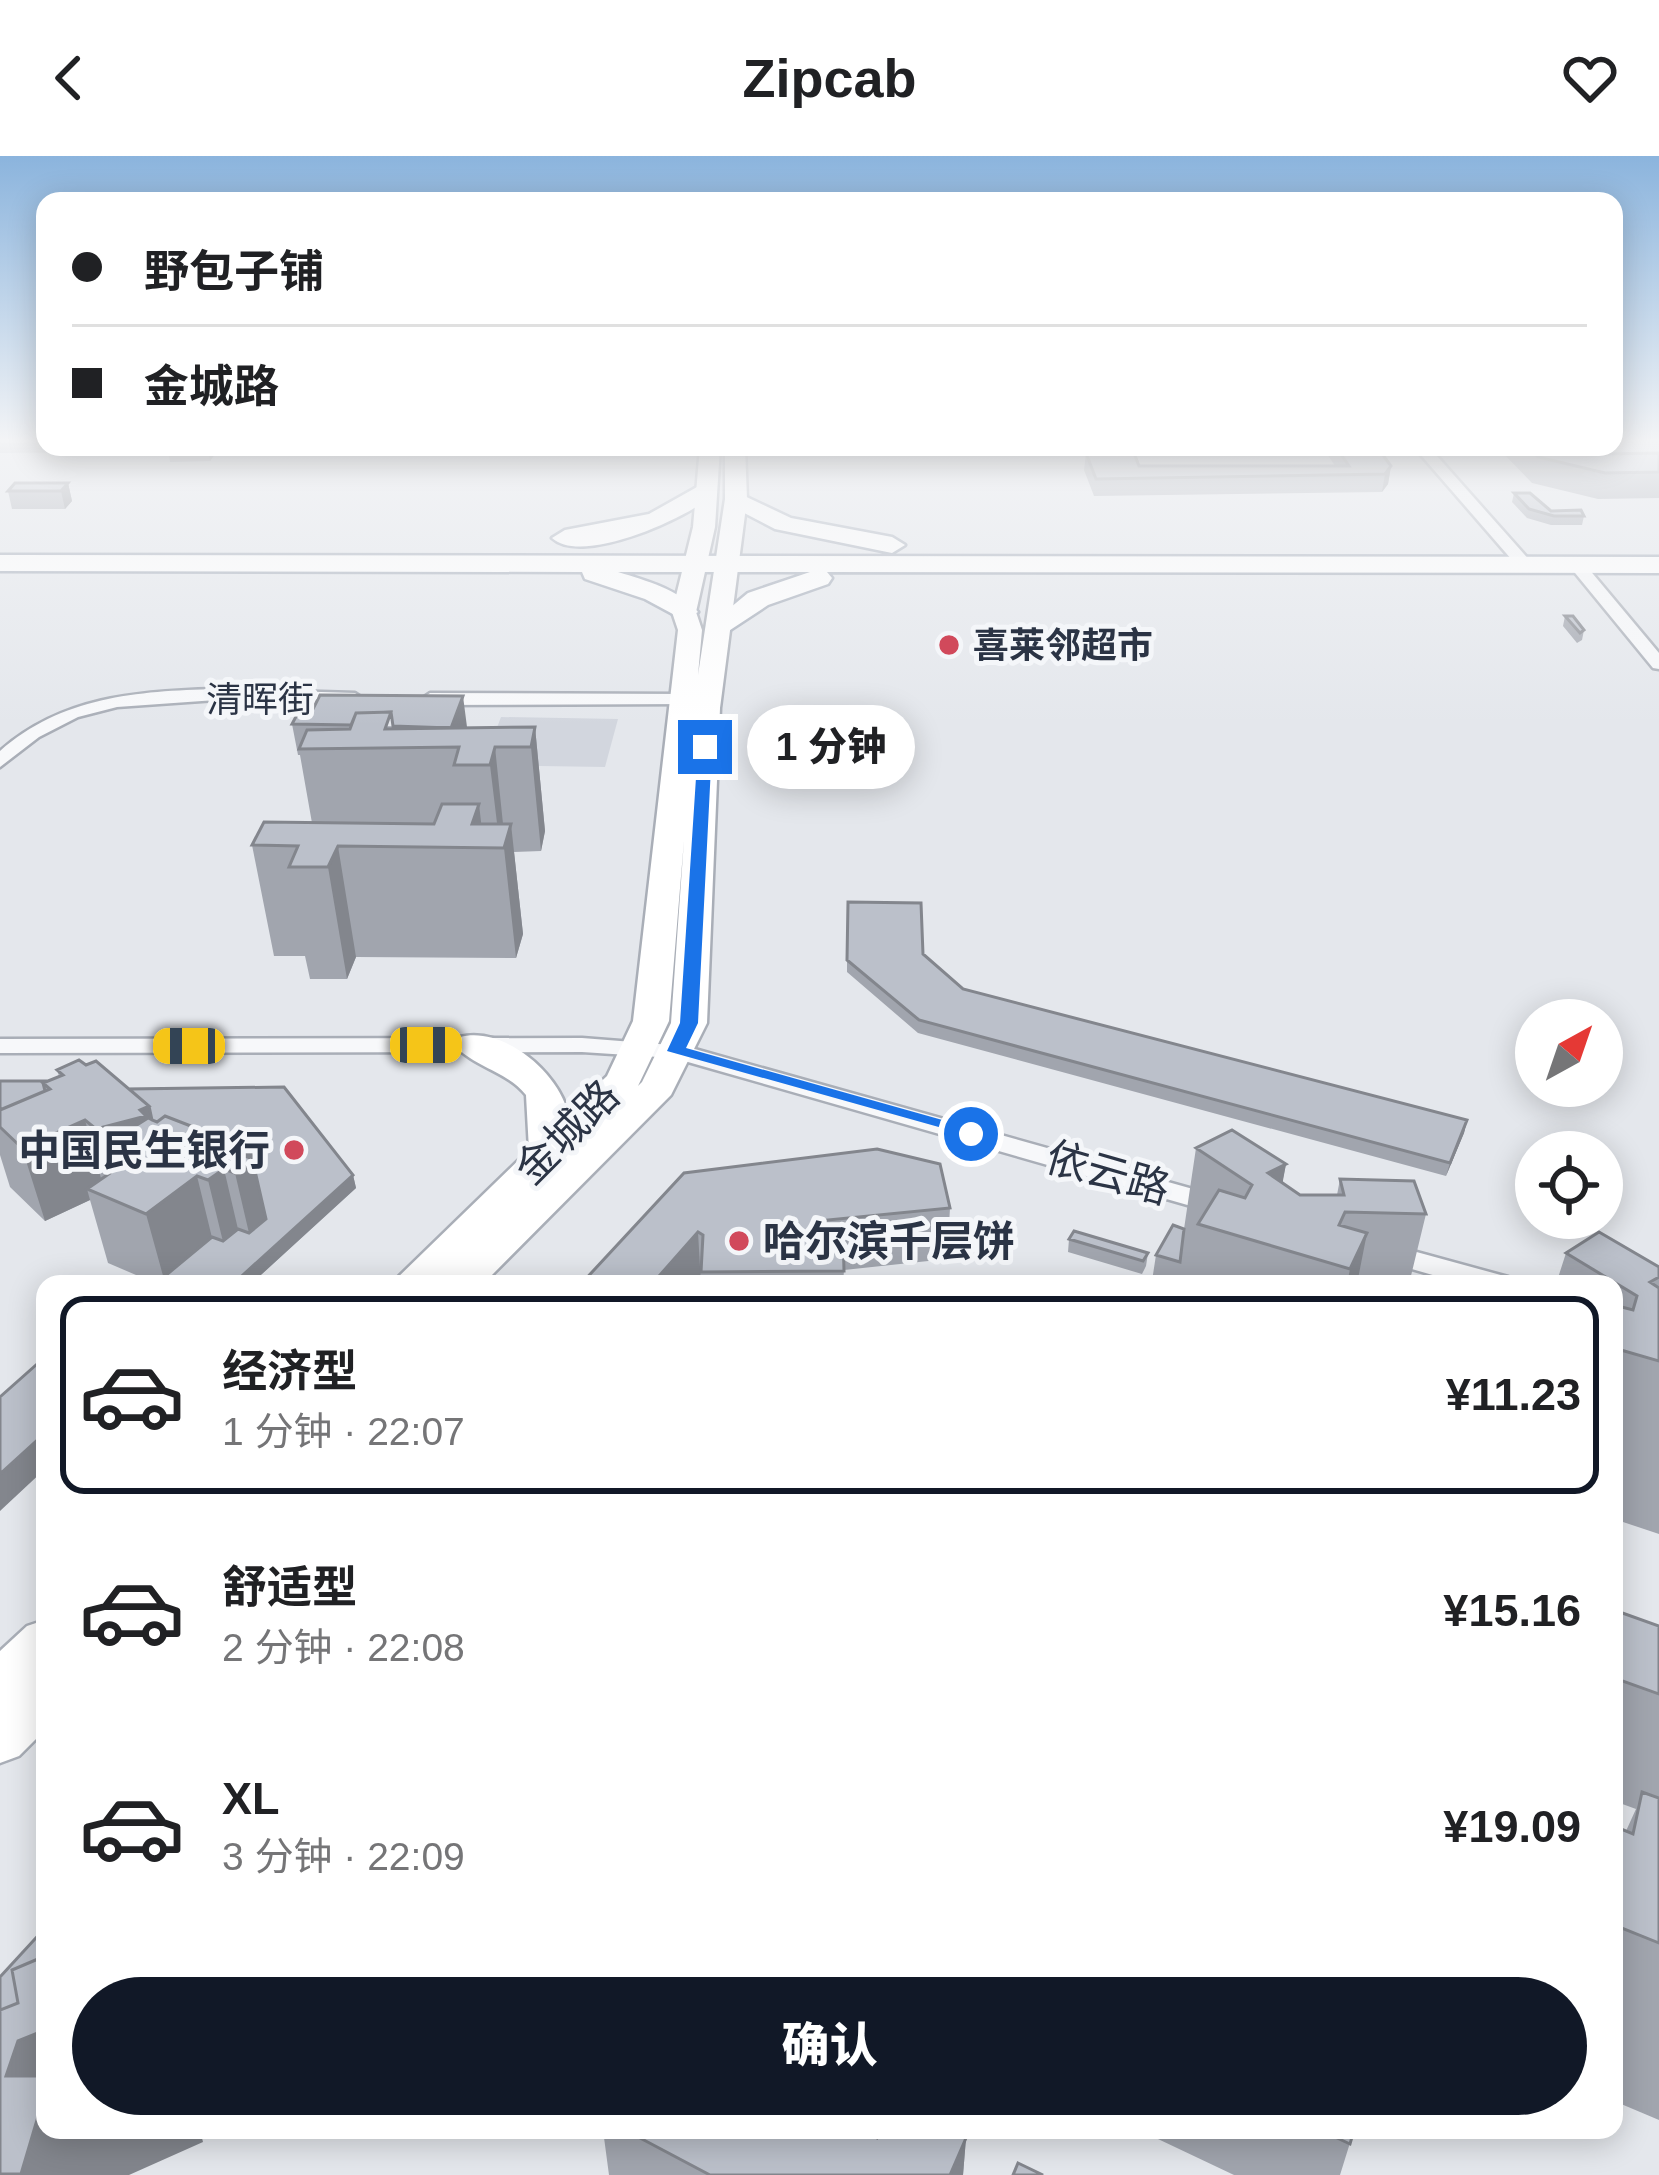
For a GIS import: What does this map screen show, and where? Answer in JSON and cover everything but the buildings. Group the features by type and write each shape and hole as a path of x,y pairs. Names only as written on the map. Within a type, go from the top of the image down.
{"main road":[{"path":"0,562 481,552 556,537"},
{"path":"832,537 903,557"},
{"path":"522,542 711,554 903,557 1638,559"},
{"path":"0,544 481,552 545,561 636,585 684,612"},
{"path":"1517,556 1577,565 1638,559 1659,547"},
{"path":"545,561 711,554"},
{"path":"721,627 780,589 903,557"}],"street":[{"name":"金城路","path":"421,1275 689,1023 707,708 721,627 710,537"},
{"name":"金城路","path":"468,1275 658,1087 654,1006 690,629 684,612 719,537"},
{"path":"1500,537 1517,556"},
{"path":"1577,565 1659,664"},
{"name":"清晖街","path":"0,760 20,737 45,722 123,699 382,699"},
{"path":"405,699 682,700"},
{"path":"473,1045 510,1060 539,1083 554,1121 548,1151"},
{"name":"依云路","path":"0,1046 658,1049 1256,1215"},
{"path":"1344,1240 1466,1275"},
{"path":"0,1684 36,1650"},
{"path":"0,1739 36,1704"}],"shaded area":[{"path":"501,717 618,719 605,767 483,765"}],"place":[{"name":"喜莱邻超市","path":"949,645"},
{"name":"中国民生银行","path":"294,1150"},
{"name":"哈尔滨千层饼","path":"739,1241"}],"route":[{"path":"705,747 689,1023 676,1051 971,1134"}]}
